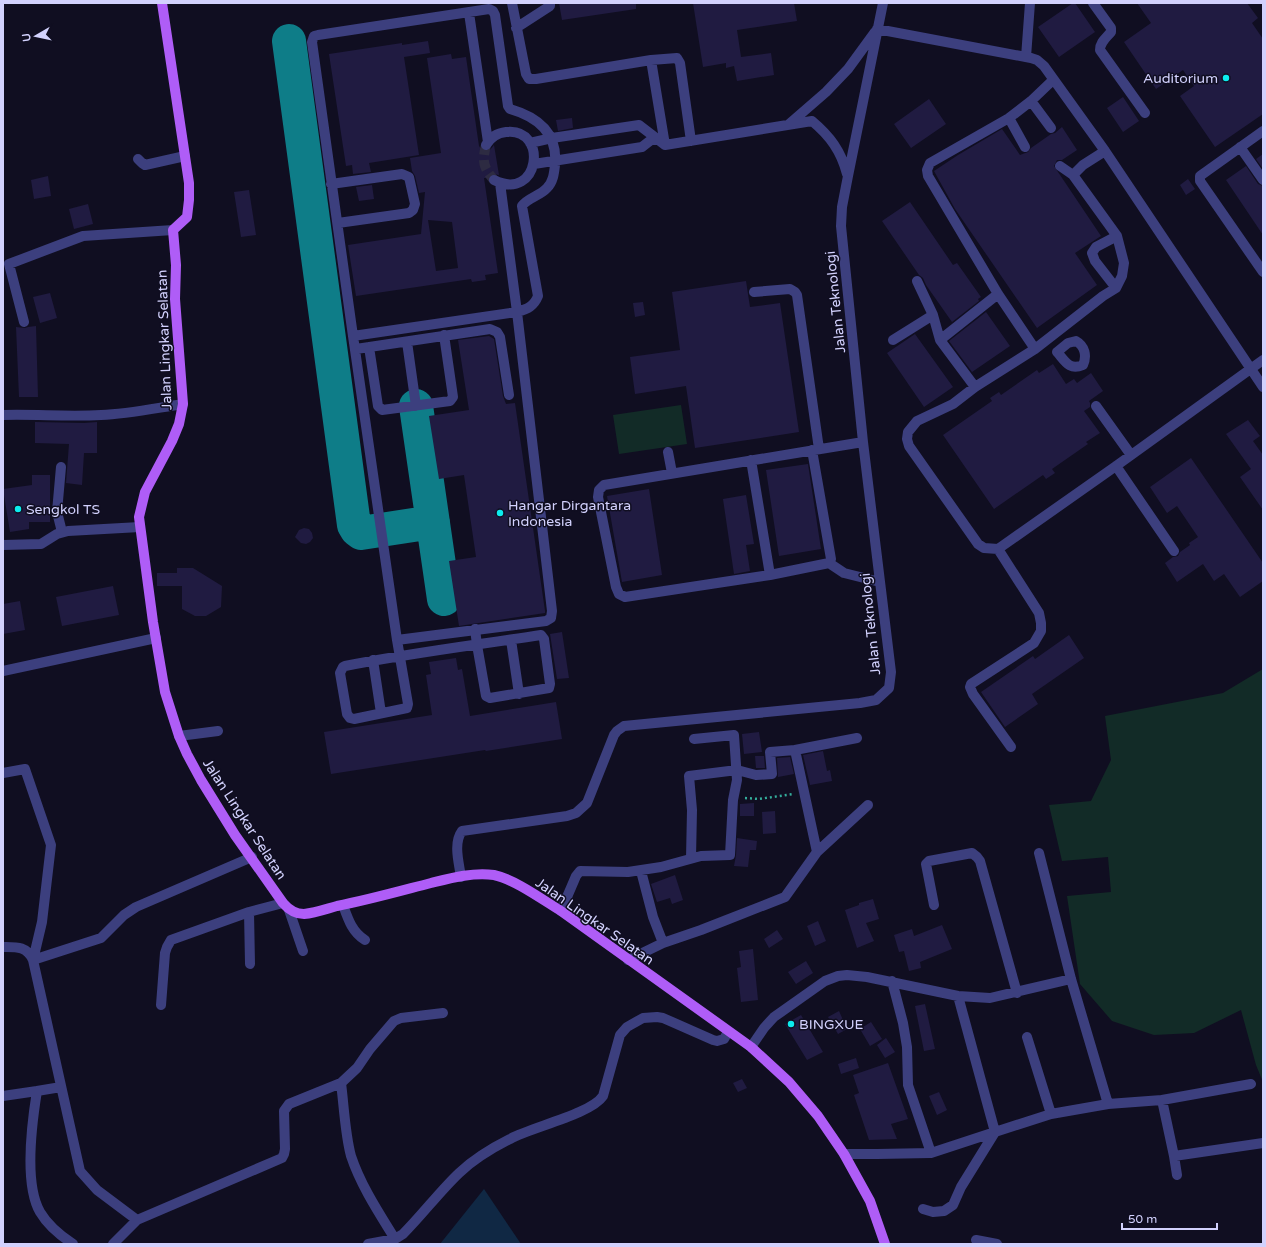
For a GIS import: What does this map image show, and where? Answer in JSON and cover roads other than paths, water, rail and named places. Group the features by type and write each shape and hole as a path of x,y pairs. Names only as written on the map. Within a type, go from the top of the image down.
{"main road":[{"path":"162,3 189,183 187,217 173,230"},
{"name":"Jalan Lingkar Selatan","path":"173,230 176,265 175,299 183,404 179,424 172,441 145,492 141,508 140,527 165,692 179,736 201,780 236,835 286,907 296,913 304,914 461,876 493,875 503,878 529,891 560,911 751,1047 789,1082 818,1116 844,1154 870,1201 885,1244"}],"street":[{"path":"512,3 526,74 529,79 651,60 677,58 680,63 691,141"},
{"path":"516,28 550,6 550,3"},
{"name":"Jalan Teknologi","path":"461,876 458,857 458,839 462,831 567,816 576,813 587,803 614,735 624,726 860,703 876,700 889,688 891,672 863,442 840,226 842,207 883,3"},
{"path":"1026,57 1030,3"},
{"path":"1093,3 1111,28 1111,32 1100,46 1100,50 1145,113"},
{"path":"353,336 517,312 528,309 535,303 538,296 522,206 524,203 547,188 554,176 556,161 552,138 535,119 521,112 510,109 508,106 495,15 493,11 489,9 318,34 314,36 312,42 331,184 338,224 353,336 399,656 408,704 407,708 354,718 350,718 347,714 340,672 345,666 373,660 399,656 477,645 511,640 541,635 544,639 550,684 549,688 490,698 486,696 477,645 475,629"},
{"path":"397,640 546,621 551,618 552,612 517,312 497,181 515,184 522,181 532,170 534,164 534,153 530,143 521,135 509,132 497,134 487,144 469,13"},
{"path":"788,125 826,92 848,69 878,28 1037,60 1044,66 1105,151 1263,387"},
{"path":"651,60 661,142"},
{"path":"1035,349 998,294 928,176 927,170 930,163 1009,118 1031,101 1053,80"},
{"path":"1031,101 1050,128"},
{"path":"1009,118 1025,147"},
{"path":"534,164 642,147 651,140 661,142 691,141 812,121 825,133 842,156 848,176"},
{"path":"639,125 642,147"},
{"path":"530,143 552,138 639,125 661,142"},
{"path":"1263,131 1200,176 1200,181 1263,272"},
{"path":"1240,147 1263,180"},
{"path":"1073,175 1083,165 1105,151"},
{"path":"138,160 145,165 185,156"},
{"path":"1060,166 1073,175 1117,236 1124,263 1122,276 1116,288 1103,296 1035,349 975,387 953,404 917,421 908,432 907,439 910,446 978,544 984,548 998,549 1263,360"},
{"path":"331,184 402,174 409,177 415,204 413,210 409,213 338,224"},
{"path":"24,322 10,264 83,236 173,230"},
{"path":"1116,288 1095,261 1092,253 1096,247 1117,236"},
{"path":"917,282 933,315 940,340 975,387"},
{"path":"754,292 790,289 797,295 831,559 829,562"},
{"path":"940,340 998,294"},
{"path":"893,340 933,315"},
{"path":"356,349 490,329 497,332 500,337 509,395"},
{"path":"369,347 378,406 382,410 416,406 450,401 453,397 444,336"},
{"path":"1049,338 1057,352"},
{"path":"407,342 416,406"},
{"path":"3,415 103,415 183,404"},
{"path":"1096,406 1131,455"},
{"path":"863,442 604,485 599,490 598,497 616,587 619,594 626,597 770,575 829,562 844,572 880,582"},
{"path":"668,452 672,473"},
{"path":"751,460 770,575"},
{"path":"1116,466 1174,551"},
{"path":"61,467 57,512 62,532"},
{"path":"3,545 41,544 62,532 140,527"},
{"path":"998,549 1039,614 1041,623 1041,631 1034,643 971,684 970,687 973,694 1010,747"},
{"path":"3,671 156,638"},
{"path":"511,640 519,694"},
{"path":"373,660 381,713"},
{"path":"179,736 218,731"},
{"path":"560,911 576,876 580,871 641,871 691,858 730,855 734,797 737,787 734,735 694,739"},
{"path":"691,858 692,810 689,776 737,770 756,775 772,774 770,752 795,750 857,738"},
{"path":"795,750 817,852"},
{"path":"3,773 25,769 51,845 42,922 33,960"},
{"path":"628,960 663,943 701,930 785,897 817,852 868,805"},
{"path":"934,905 926,864 929,861 972,853 977,856 980,861 1016,992"},
{"path":"1039,853 1071,979 1108,1104"},
{"path":"33,960 101,938 124,915 136,907 211,876 252,857"},
{"path":"641,871 653,918 663,943"},
{"path":"342,905 354,930 365,940"},
{"path":"161,1005 165,953 171,940 249,912 286,907 302,951"},
{"path":"249,912 250,964"},
{"path":"3,947 18,946 23,948 28,951 33,960 60,1087 80,1171 97,1190 137,1220"},
{"path":"751,1047 764,1028 774,1017 825,981 838,976 847,975 867,977 958,996 990,998 1071,979"},
{"path":"892,981 908,1047 908,1085 932,1153"},
{"path":"923,1209 933,1212 944,1211 953,1205 961,1187 995,1132 958,996"},
{"path":"113,1244 137,1220 282,1158 285,1149 284,1111 289,1104 341,1083 357,1068 370,1049 394,1021 402,1018 444,1013"},
{"path":"368,1244 396,1239 403,1234 459,1174 485,1152 530,1130 588,1108 600,1101 603,1096 620,1036 627,1027 643,1018 657,1017 717,1041 724,1039 728,1032"},
{"path":"1027,1037 1051,1114"},
{"path":"341,1083 351,1154 356,1171 368,1196 396,1239"},
{"path":"844,1154 932,1153 1051,1114 1108,1104 1162,1100 1251,1084"},
{"path":"3,1096 60,1087"},
{"path":"37,1090 32,1117 30,1152 35,1201 46,1221 73,1244"},
{"path":"1162,1100 1177,1175"},
{"path":"1174,1156 1263,1143"},
{"path":"976,1240 997,1244"}],"water":[{"path":"484,1189 521,1244 440,1244"}],"tunnel":[{"path":"486,145 484,164 494,180"}],"place":[{"name":"Auditorium","path":"1226,78"},
{"name":"Sengkol TS","path":"18,509"},
{"name":"Hangar Dirgantara Indonesia","path":"500,513"},
{"name":"BINGXUE","path":"791,1024"}]}
